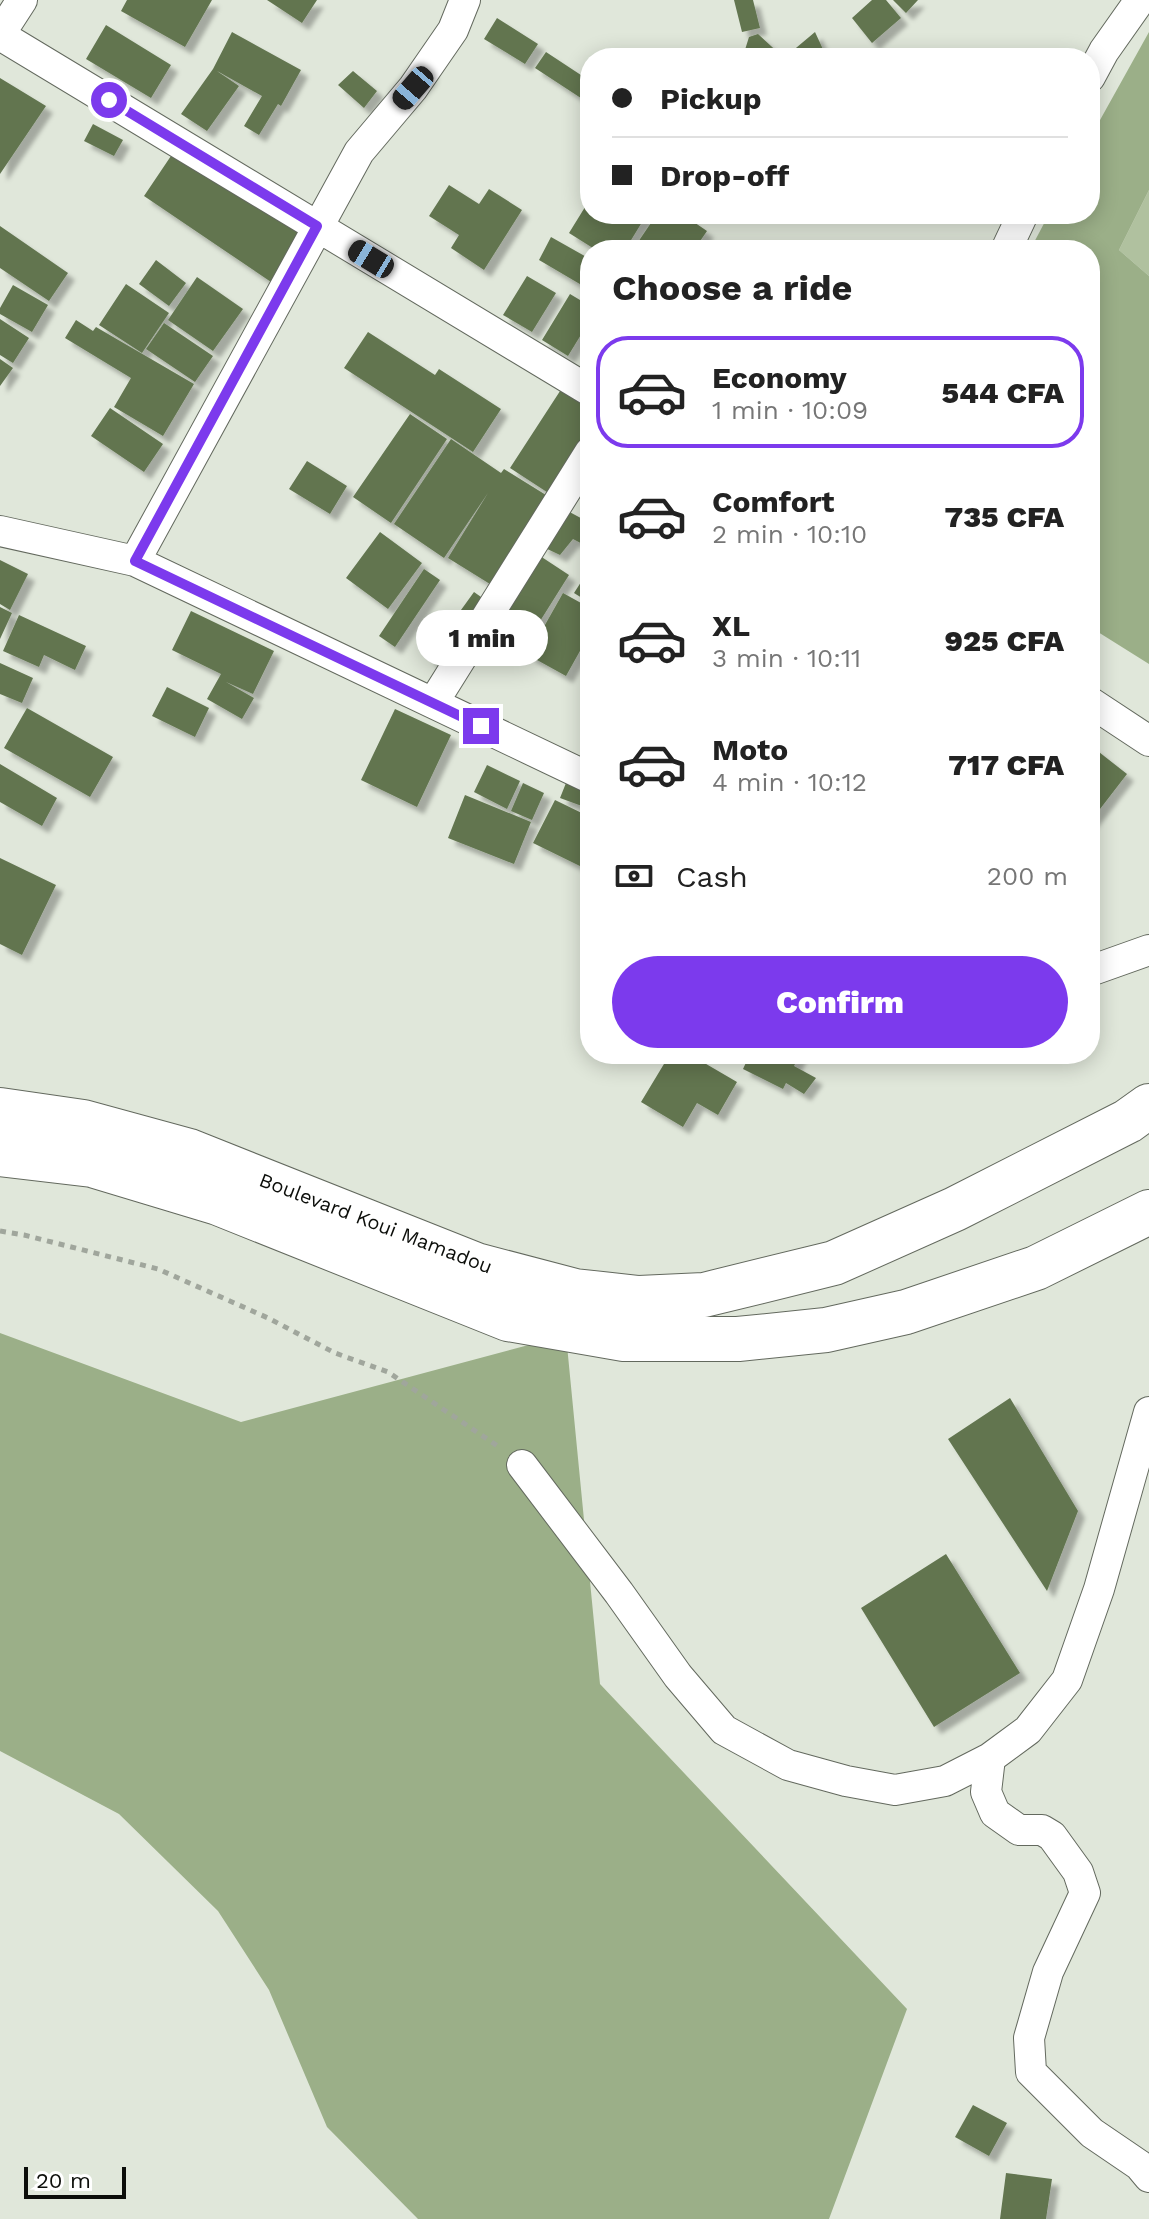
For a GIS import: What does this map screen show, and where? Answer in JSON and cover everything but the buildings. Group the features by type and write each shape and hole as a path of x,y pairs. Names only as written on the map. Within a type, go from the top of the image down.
{"main road":[{"name":"Boulevard Koui Mamadou","path":"0,1110 83,1122 189,1151 476,1265 575,1291 639,1298 704,1295 834,1263 969,1202 1128,1121 1149,1106"},
{"name":"Boulevard Koui Mamadou","path":"0,1154 92,1165 218,1203 508,1319 624,1339 738,1339 826,1330 906,1312 1036,1268 1149,1212"}],"street":[{"path":"22,0 0,34 580,385"},
{"path":"135,561 359,152 413,88 453,30 465,0"},
{"path":"1100,58 1140,0"},
{"path":"433,703 580,468"},
{"path":"0,531 135,561 580,773"},
{"path":"1100,709 1149,741"},
{"path":"1100,967 1149,950"},
{"path":"522,1465 678,1676 724,1730 788,1765 895,1790 945,1781 990,1758 1028,1730 1067,1680 1099,1589 1149,1412"},
{"path":"990,1758 986,1792 995,1813 1019,1830 1042,1830 1052,1836 1078,1872 1085,1893 1048,1972 1029,2038 1031,2072 1092,2133 1139,2165 1149,2177"}],"path":[{"path":"0,1231 158,1269 268,1318 335,1353 388,1372 440,1409 484,1434 522,1465"}],"green space":[{"path":"1149,32 1149,190 1119,250 1149,276 1149,664 1100,633 1100,240 1035,240 1044,224 1100,224 1100,120"},
{"path":"1149,190 1149,276 1119,250"},
{"path":"0,1333 241,1422 566,1335 600,1684 907,2009 829,2219 418,2219 327,2127 269,1990 218,1911 119,1814 0,1751"}],"route":[{"path":"109,100 317,226 135,561 481,726"}]}
